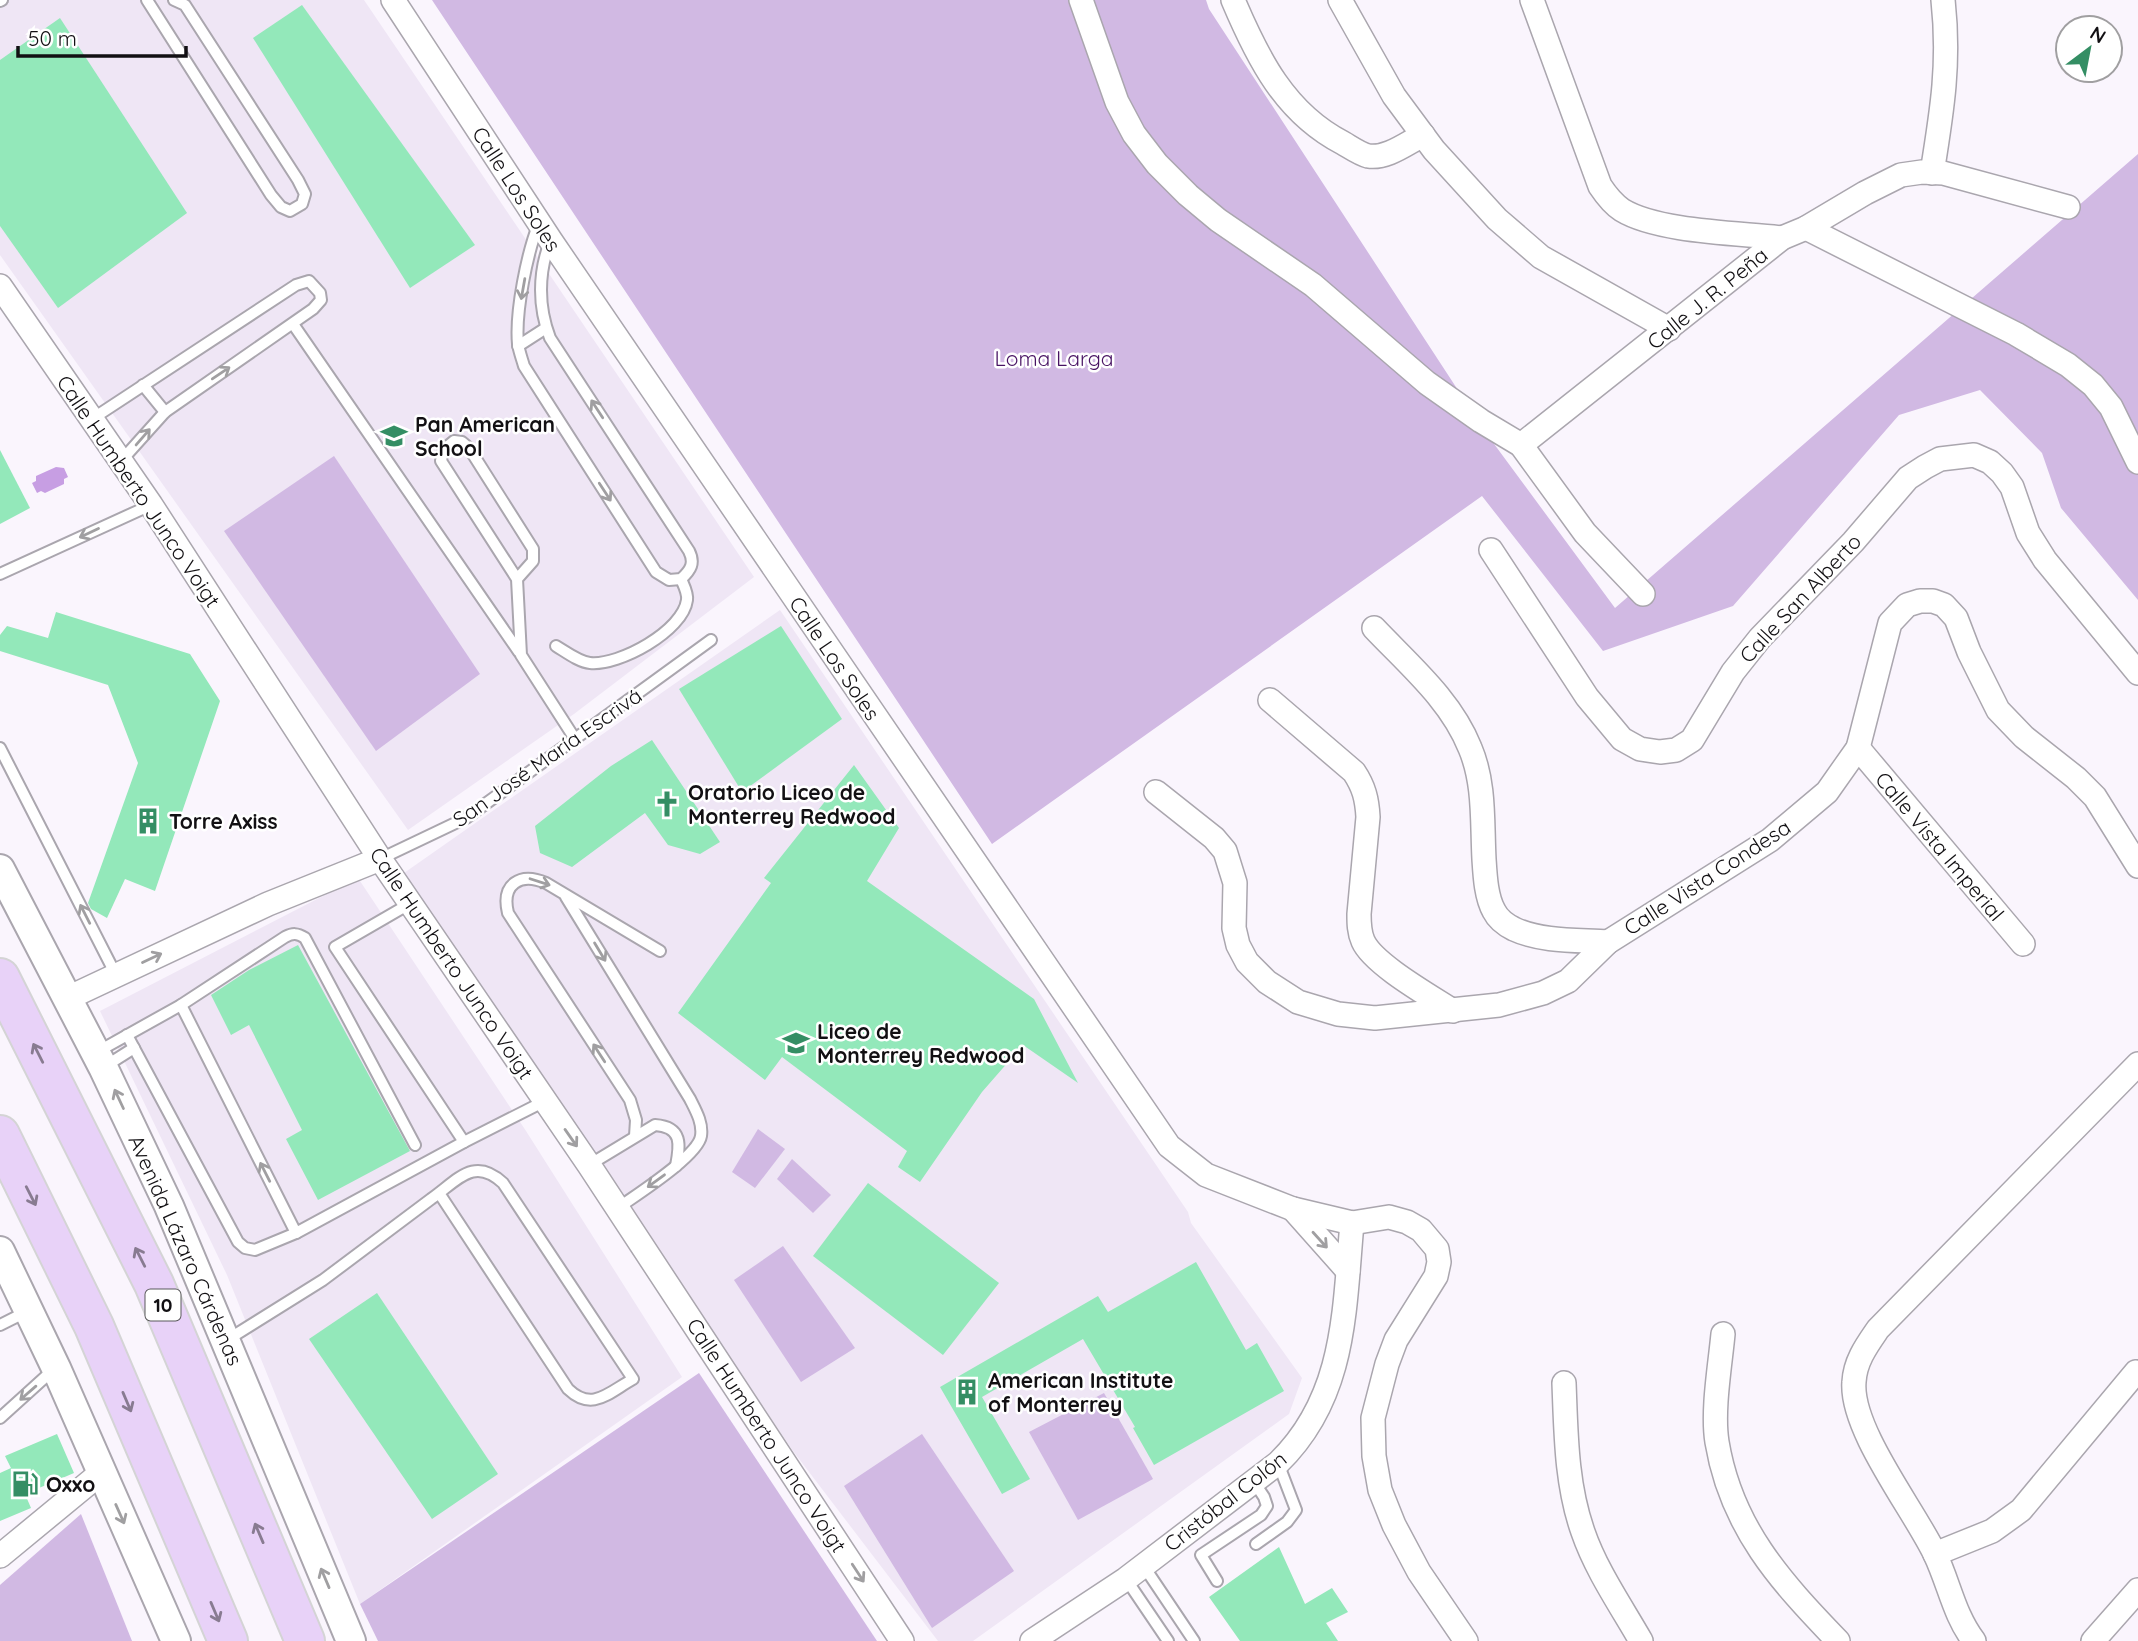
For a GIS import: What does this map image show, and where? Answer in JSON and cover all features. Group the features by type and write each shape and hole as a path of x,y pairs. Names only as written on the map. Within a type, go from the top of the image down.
{"highway":[{"name":"Avenida Lázaro Cárdenas","path":"0,978 154,1284 304,1641"},
{"path":"0,1135 94,1326 228,1641"}],"street":[{"name":"Calle Los Soles","path":"393,0 545,232 1169,1146 1206,1175 1293,1209 1352,1223"},
{"path":"1081,0 1117,102 1134,134 1157,164 1218,220 1312,285 1427,383 1521,445 1585,533 1643,594"},
{"path":"1233,0 1248,36 1284,96 1320,131 1367,156 1388,153 1423,135"},
{"path":"1340,0 1394,96 1423,135 1497,219 1541,257 1669,329"},
{"name":"Calle J. R. Peña","path":"1532,0 1600,186 1620,209 1649,220 1677,226 1782,238"},
{"path":"1932,173 1945,89 1946,31 1943,0"},
{"path":"1782,238 1806,228 1901,175 1943,173 2068,207"},
{"path":"1806,228 2016,334 2068,365 2092,385 2110,407 2138,462"},
{"name":"Calle J. R. Peña","path":"1521,445 1782,238"},
{"name":"Calle Humberto Junco Voigt","path":"0,286 151,505 380,859 589,1164 902,1641"},
{"name":"Calle San Alberto","path":"1492,550 1587,697 1622,739 1640,749 1660,752 1676,750 1692,740 1710,706 1760,638 1853,542 1908,478 1940,459 1974,455 1990,462 2012,486 2028,533 2045,559 2138,673"},
{"name":"Calle Vista Condesa","path":"1156,792 1214,838 1225,851 1236,883 1234,928 1238,945 1247,962 1267,982 1298,1002 1338,1014 1375,1018 1499,1005 1543,993 1568,981 1608,942 1770,840 1827,792 1858,748 1890,623 1907,605 1933,601 1944,605 1956,618 1969,653 1998,710 2024,737 2076,778 2095,797 2138,866"},
{"path":"1374,628 1434,691 1457,720 1471,749 1480,779 1485,877 1494,911 1505,924 1530,934 1565,940 1608,942"},
{"path":"1270,700 1347,766 1363,785 1368,817 1359,914 1359,929 1363,942 1383,963 1453,1011"},
{"name":"Calle Vista Imperial","path":"1858,748 2023,944"},
{"name":"San José María Escrivá","path":"68,999 268,904 380,859"},
{"name":"Avenida Lázaro Cárdenas","path":"0,869 99,1060 169,1206 351,1641"},
{"path":"1974,1641 1960,1620 1936,1554 1875,1449 1857,1410 1854,1382 1861,1355 1878,1329 2138,1064"},
{"path":"1293,1209 1348,1271"},
{"path":"1352,1223 1389,1217 1407,1222 1421,1230 1437,1249 1440,1262 1436,1276 1396,1340 1387,1364 1373,1418 1374,1456 1380,1490 1394,1525 1419,1572 1466,1641"},
{"name":"Cristóbal Colón","path":"1031,1641 1134,1572 1254,1482 1295,1446 1308,1428 1326,1392 1338,1355 1352,1223"},
{"path":"0,1251 176,1641"},
{"path":"1723,1334 1717,1390 1717,1440 1728,1484 1747,1532 1775,1571 1838,1641"},
{"path":"1936,1554 1992,1531 2021,1510 2136,1372"},
{"path":"1564,1383 1567,1467 1583,1532 1610,1588 1641,1641"},
{"path":"0,1556 102,1472"},
{"path":"2093,1641 2138,1590"},
{"path":"884,1612 911,1641"}],"lane":[{"path":"146,0 271,195 285,210 290,211 303,205 305,194 298,180 185,5 174,0"},
{"path":"545,232 542,319 550,338 689,551 693,559 692,566 681,579 669,580 656,572 524,366 518,346 520,307 531,242 545,232"},
{"path":"92,419 296,285 309,281 320,293 321,300 313,309 164,412 121,461"},
{"path":"293,324 521,655 575,739"},
{"path":"518,346 546,328"},
{"path":"143,386 164,412"},
{"path":"517,579 533,561 533,549 469,448 462,442 454,442 443,450 441,461 517,579 521,655"},
{"path":"0,575 151,505"},
{"path":"556,646 588,663 610,662 648,644 666,631 684,610 687,594 681,579"},
{"name":"San José María Escrivá","path":"380,859 467,818 711,640"},
{"path":"0,748 116,975"},
{"path":"635,1136 636,1120 629,1100 509,913 505,901 508,891 514,883 524,878 535,878 660,951"},
{"path":"565,894 699,1117 701,1139 697,1146 676,1166 618,1208"},
{"path":"411,903 335,947 464,1142"},
{"path":"99,1060 127,1035 181,1005 285,937 292,934 305,937 415,1145"},
{"path":"181,1005 296,1233"},
{"path":"127,1035 241,1246 251,1250 260,1249 296,1233 545,1101"},
{"path":"99,1060 134,1048"},
{"path":"589,1164 655,1125 671,1129 680,1144 676,1166"},
{"path":"227,1340 323,1280 471,1170 481,1169 492,1172 503,1183 633,1379 592,1401 582,1400 568,1389 439,1194"},
{"path":"0,1325 28,1311"},
{"path":"0,1418 55,1368"},
{"path":"1256,1544 1287,1522 1296,1510 1278,1463"},
{"path":"1217,1581 1201,1555 1261,1515 1267,1506 1254,1482"},
{"path":"1134,1572 1168,1641"},
{"path":"1134,1572 1194,1641"}],"shaded area":[{"name":"Pan American School","path":"0,0 364,0 754,577 574,714 408,830 0,255"},
{"path":"56,467 64,468 68,477 64,479 64,484 45,493 37,493 32,483 36,481 36,476"},
{"name":"Liceo de Monterrey Redwood","path":"780,610 1188,1212 1191,1223 1302,1378 1289,1414 973,1641 938,1641 793,1451 404,873"},
{"path":"358,878 526,1131 682,1377 360,1604 227,1275 100,1011"}],"green space":[{"name":"Loma Larga","path":"432,0 1206,0 1209,9 1486,433 1615,608 2138,154 2138,600 2061,508 2042,453 1980,390 1899,415 1733,606 1603,651 1482,496 992,844"},
{"path":"334,456 480,674 376,751 224,531"},
{"path":"758,1129 785,1149 755,1188 732,1172"},
{"path":"792,1159 831,1195 813,1213 777,1179"},
{"path":"783,1246 855,1348 801,1382 734,1280"},
{"path":"699,1373 877,1641 378,1641 360,1604"},
{"path":"1104,1393 1153,1479 1078,1520 1029,1432"},
{"path":"922,1434 1014,1571 932,1628 844,1486"},
{"path":"81,1514 132,1641 0,1641 0,1585"}],"building":[{"path":"302,5 475,245 410,288 253,38"},
{"path":"60,18 187,213 58,308 0,226 0,60"},
{"path":"0,450 30,508 0,524"},
{"name":"Torre Axiss","path":"56,612 190,654 220,701 155,891 125,879 107,918 91,909 88,903 138,763 108,685 0,651 0,635 7,626 48,638"},
{"path":"781,626 842,719 742,792 679,689"},
{"path":"652,740 720,842 700,854 668,845 645,813 572,867 540,853 535,826 611,766"},
{"path":"854,765 899,828 867,881 1034,999 1078,1083 1023,1045 982,1092 920,1182 898,1167 907,1151 782,1057 765,1080 678,1013 771,883 764,878"},
{"path":"298,945 410,1151 318,1200 286,1139 302,1130 249,1025 231,1035 211,995 249,970"},
{"path":"868,1183 999,1283 943,1355 813,1256"},
{"path":"1196,1262 1246,1350 1257,1343 1284,1391 1154,1465 1133,1428 1135,1427 1083,1339 982,1397 1030,1479 1002,1494 940,1387 1098,1296 1108,1312"},
{"path":"377,1293 498,1474 432,1519 309,1339"},
{"name":"Oxxo","path":"57,1434 74,1473 25,1494 31,1508 0,1521 0,1473 11,1468 5,1456"},
{"path":"1279,1547 1305,1604 1332,1588 1348,1612 1326,1623 1338,1641 1240,1641 1209,1597"}],"place":[{"name":"Pan American School","path":"394,436"},
{"name":"Oratorio Liceo de Monterrey Redwood","path":"667,804"},
{"name":"Torre Axiss","path":"148,821"},
{"name":"Liceo de Monterrey Redwood","path":"796,1043"},
{"name":"American Institute of Monterrey","path":"967,1392"},
{"name":"Oxxo","path":"25,1484"}]}
